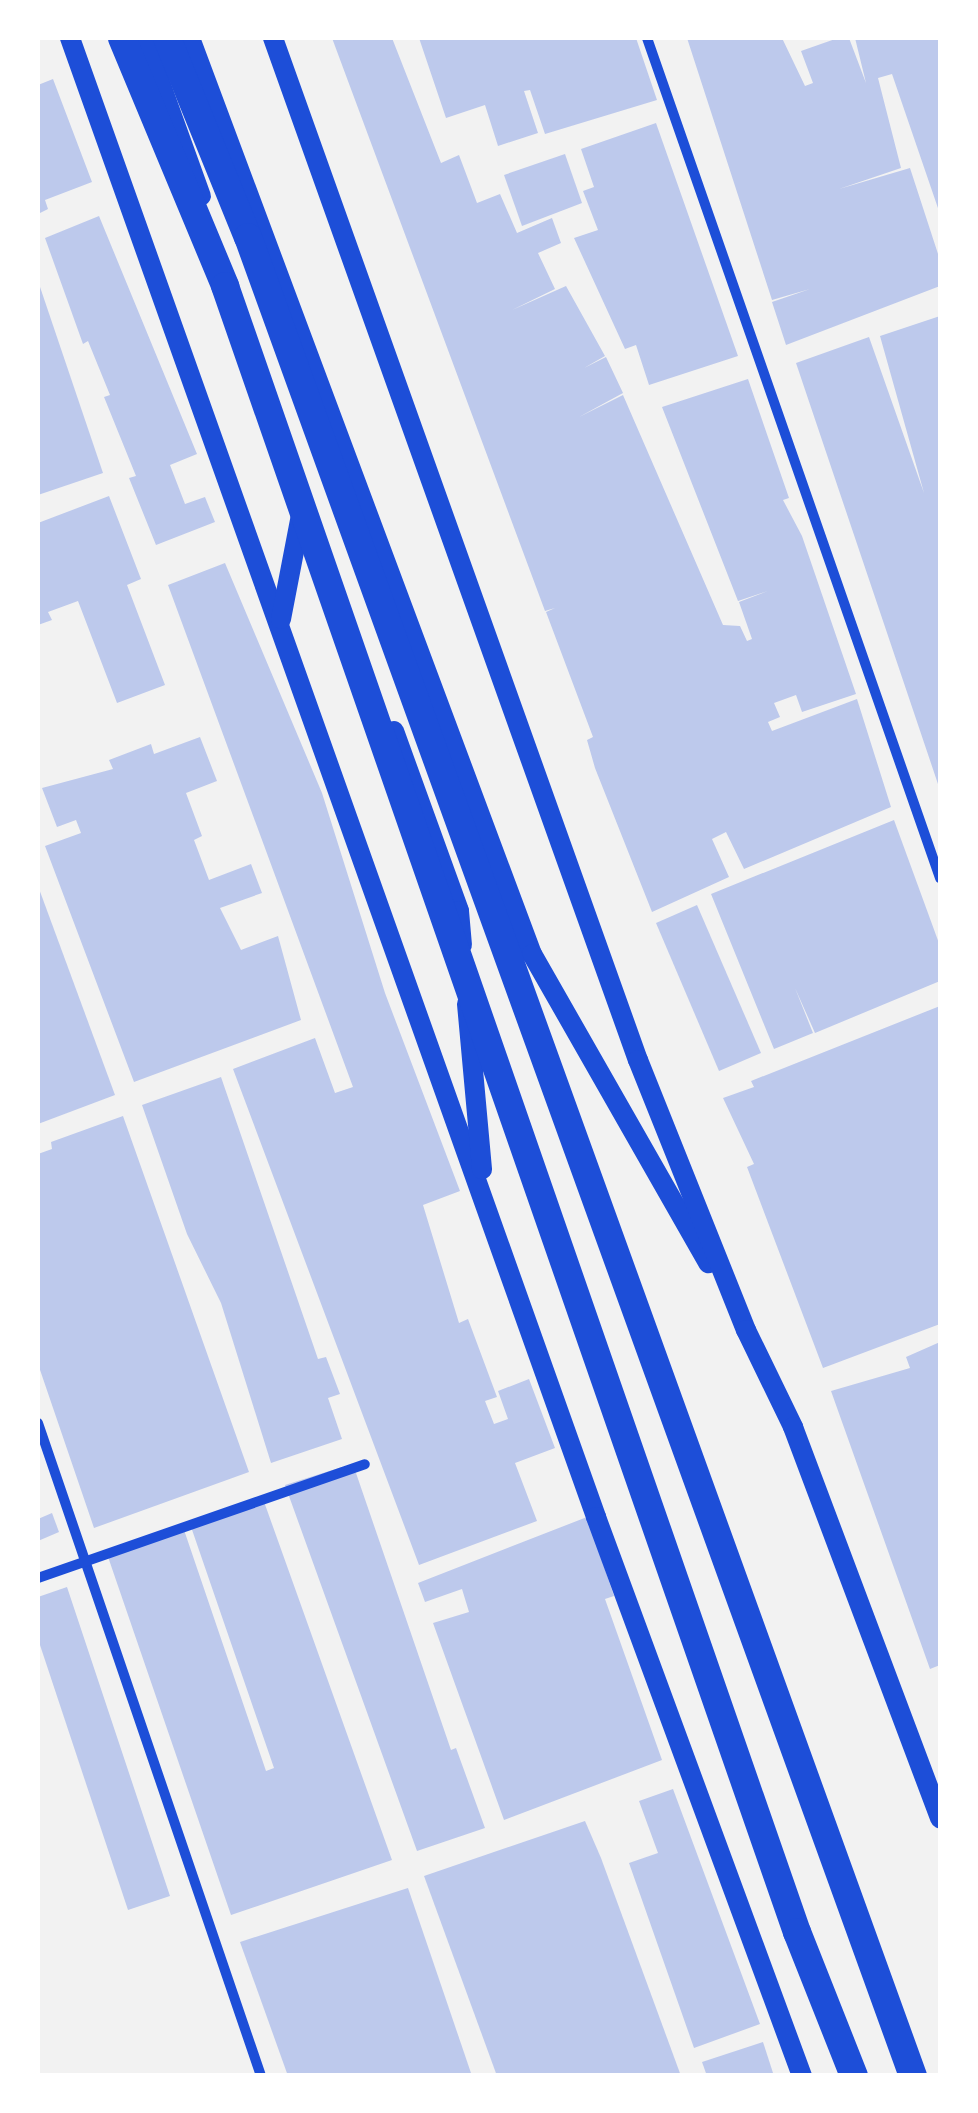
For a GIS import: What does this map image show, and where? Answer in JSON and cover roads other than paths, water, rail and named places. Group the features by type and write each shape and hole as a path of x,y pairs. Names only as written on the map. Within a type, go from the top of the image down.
{"highway":[{"path":"122,38 224,286 797,1932 854,2076"},
{"path":"168,38 248,237 913,2076"}],"main road":[{"path":"70,38 802,2076"},
{"path":"144,38 459,911 484,1199"},
{"path":"190,38 532,954 746,1330 793,1427 940,1818"},
{"path":"273,38 638,1060 746,1330"},
{"path":"281,620 306,488"}],"street":[{"path":"647,38 940,878"},
{"path":"38,1423 261,2076"},
{"path":"38,1578 365,1464"}]}
